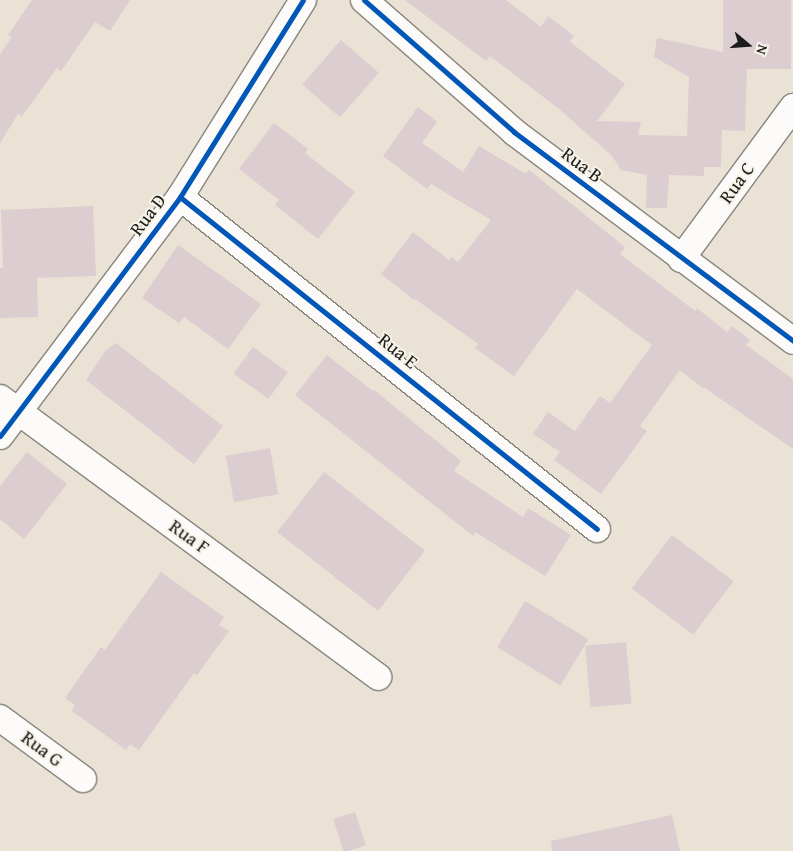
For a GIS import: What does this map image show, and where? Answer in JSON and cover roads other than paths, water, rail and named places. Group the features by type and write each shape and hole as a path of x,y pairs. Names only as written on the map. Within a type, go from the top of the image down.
{"street":[{"name":"Rua D","path":"0,436 9,405 180,197 303,0"},
{"name":"Rua B","path":"364,0 514,132 793,342"},
{"name":"Rua C","path":"681,259 793,107"},
{"name":"Rua E","path":"180,197 597,529"},
{"name":"Rua F","path":"9,405 378,677"},
{"name":"Rua G","path":"0,718 83,779"}]}
